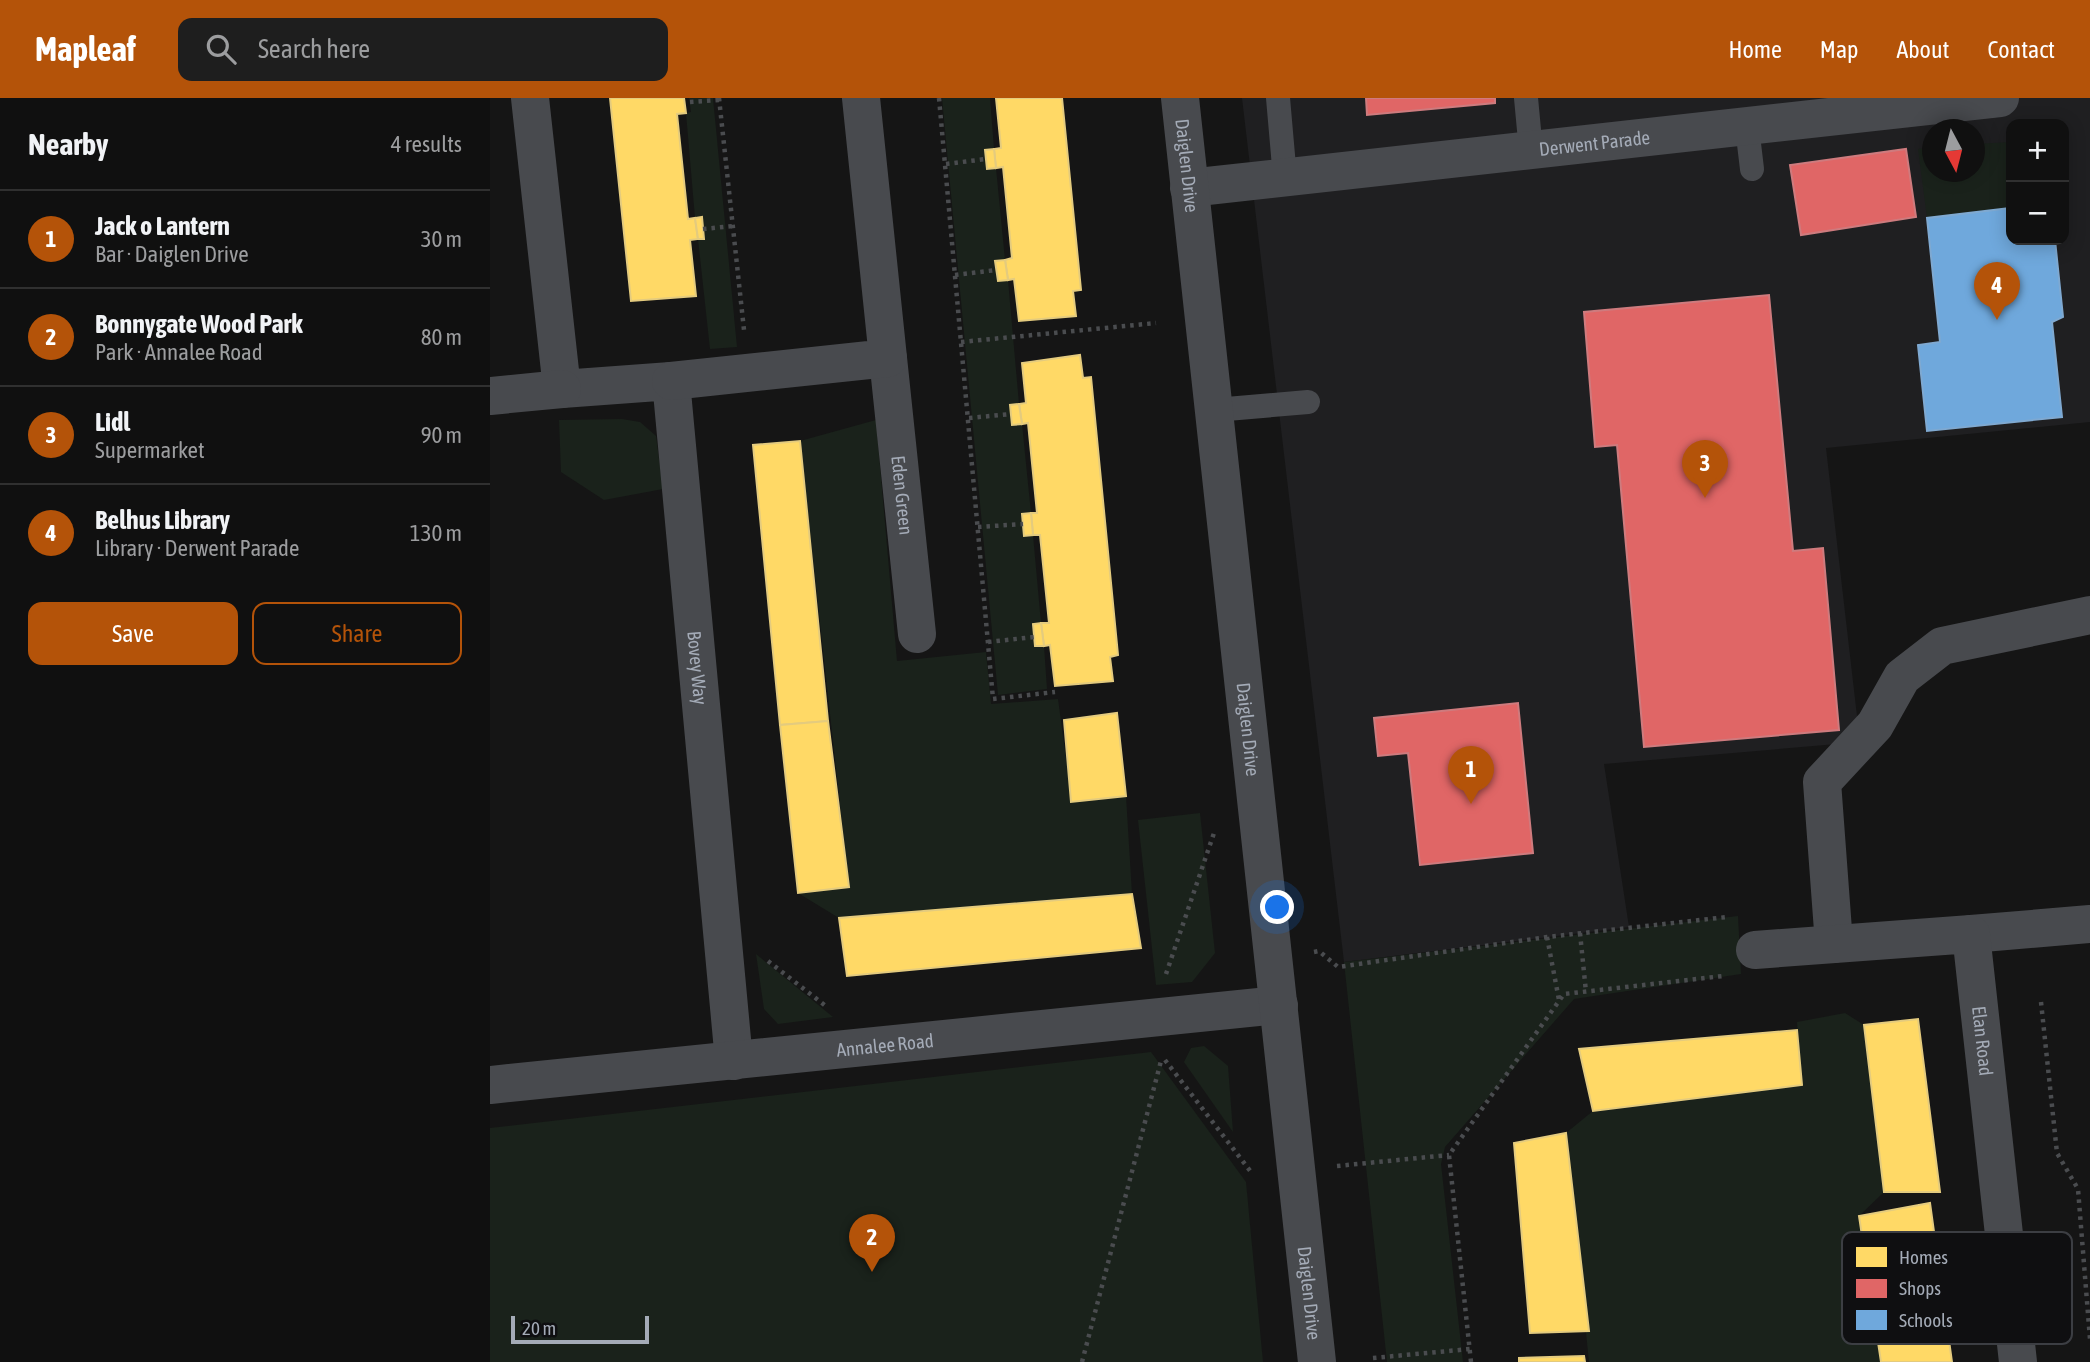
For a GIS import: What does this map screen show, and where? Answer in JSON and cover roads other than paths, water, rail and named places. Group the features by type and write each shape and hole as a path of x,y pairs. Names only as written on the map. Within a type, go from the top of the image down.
{"street":[{"path":"530,98 562,389"},
{"name":"Eden Green","path":"861,98 917,634"},
{"name":"Daiglen Drive","path":"1180,98 1317,1362"},
{"name":"Derwent Parade","path":"1189,188 2000,98"},
{"path":"490,396 670,381 888,358"},
{"name":"Bovey Way","path":"670,381 734,1061"},
{"path":"1834,944 1822,782 1875,724 1902,677 1942,646 2090,615"},
{"path":"1742,963 1834,944 2090,924"},
{"name":"Elan Road","path":"1971,934 2004,1232"},
{"name":"Annalee Road","path":"490,1084 1279,1004"},
{"name":"Elan Road","path":"2016,1344 2018,1362"}],"lane":[{"path":"1278,98 1285,178"},
{"path":"1526,98 1531,151"},
{"path":"1747,127 1752,169"},
{"path":"1215,410 1308,402"}],"place":[{"name":"Belhus Library","path":"1997,320"},
{"name":"Lidl","path":"1705,498"},
{"name":"Jack o Lantern","path":"1471,804"},
{"name":"Bonnygate Wood Park","path":"872,1272"}]}
